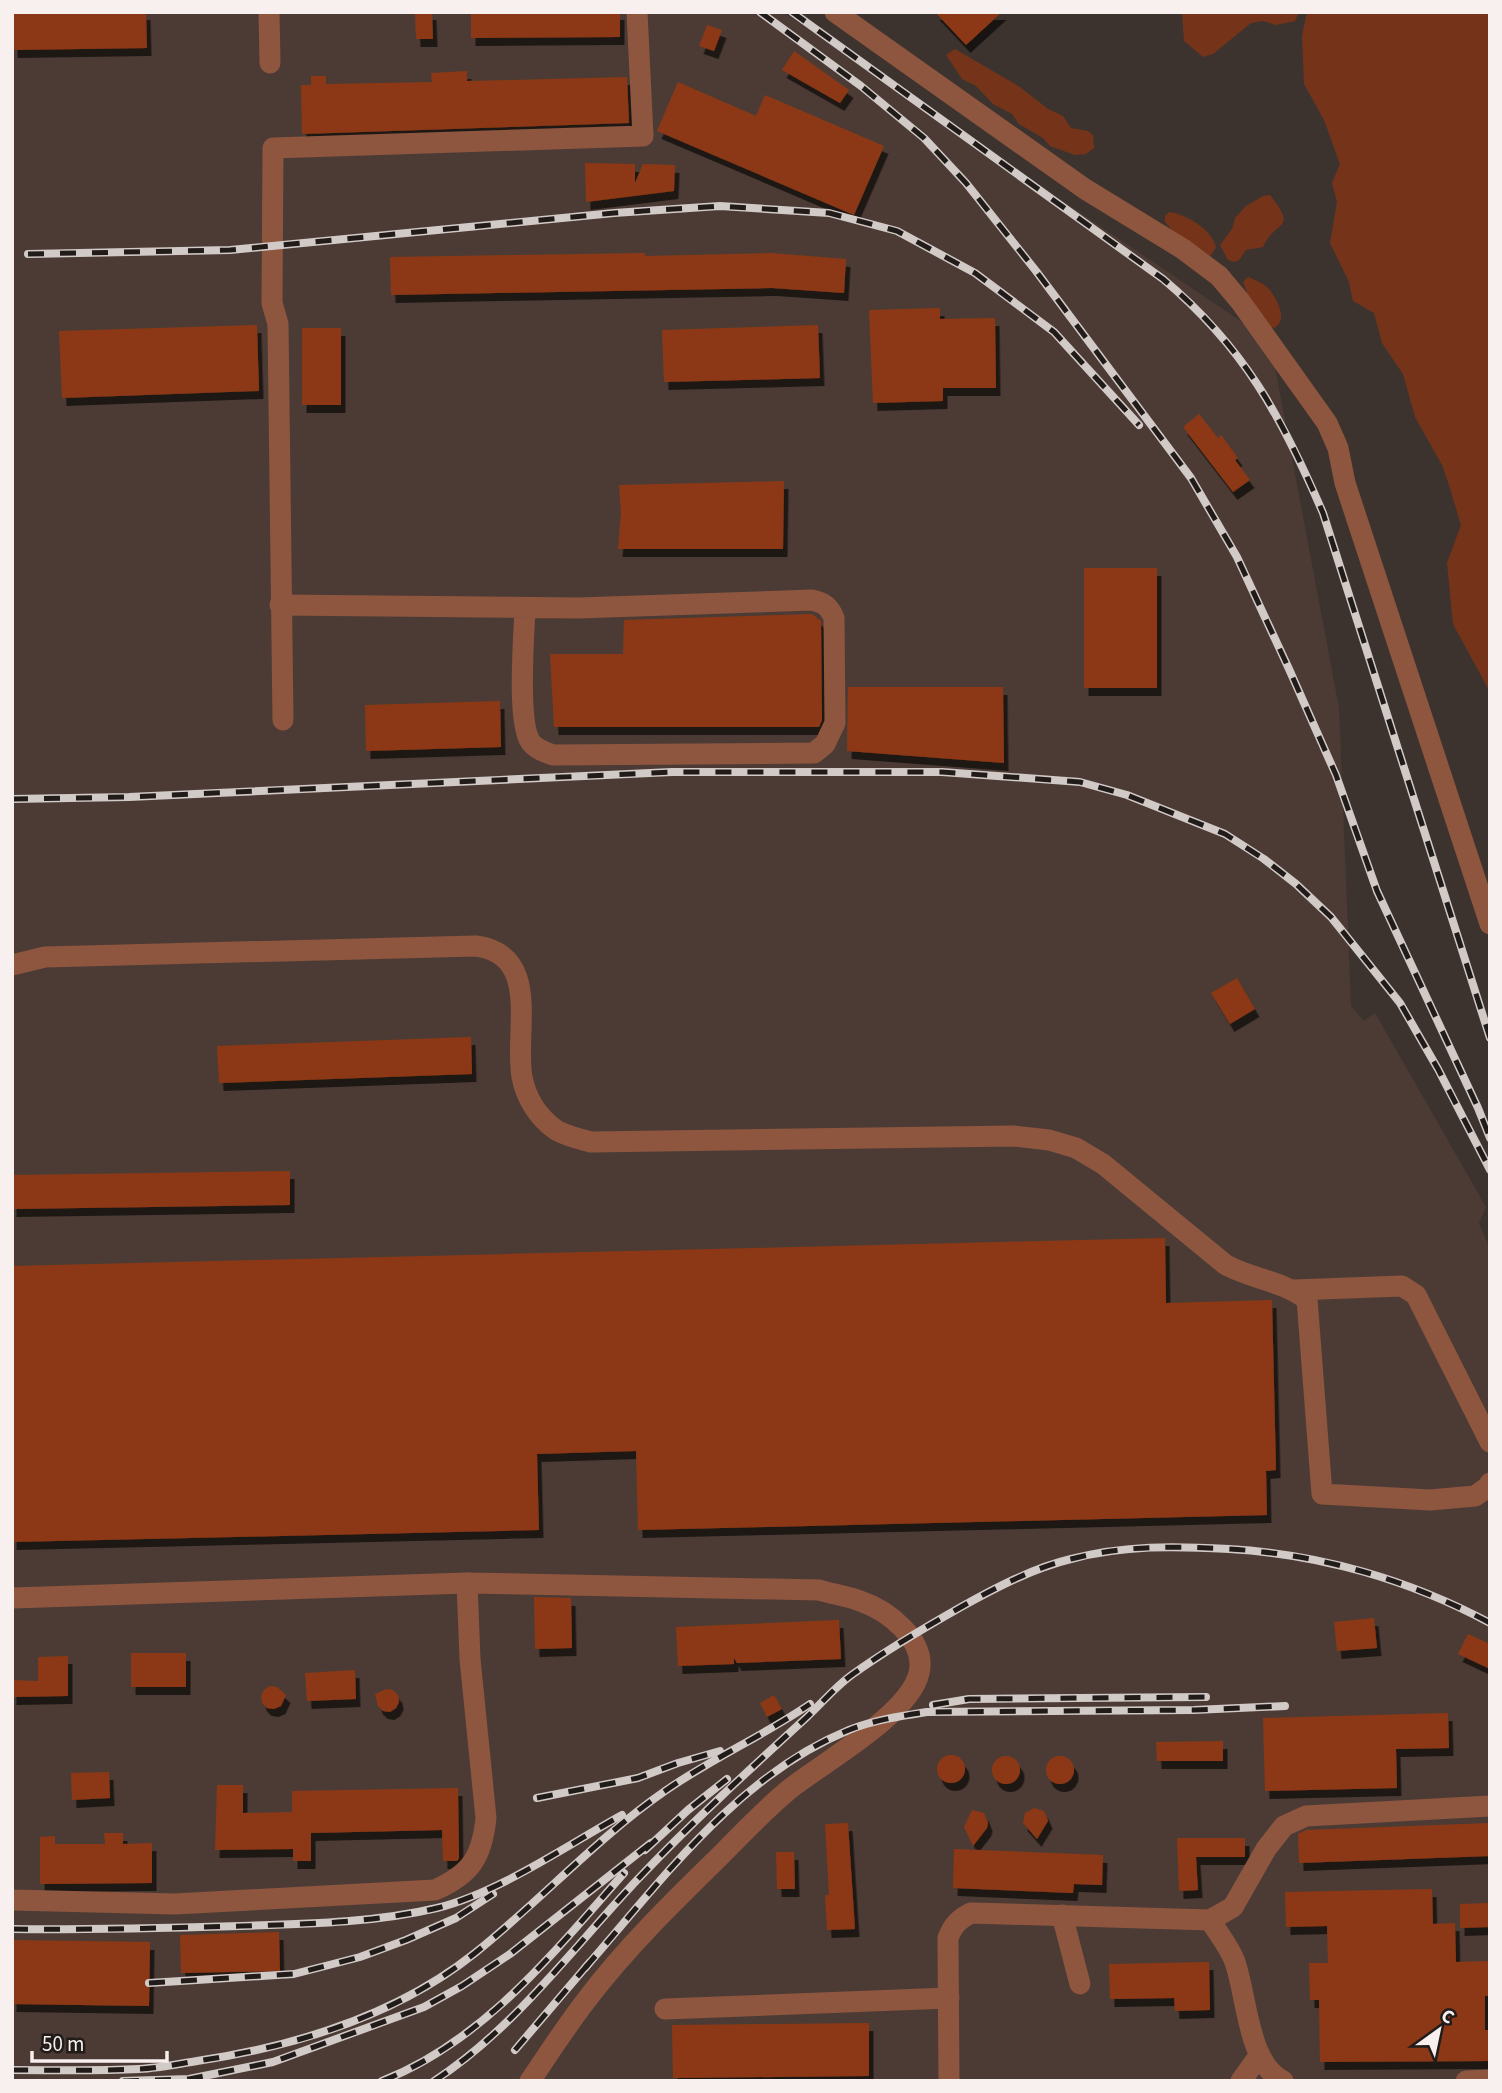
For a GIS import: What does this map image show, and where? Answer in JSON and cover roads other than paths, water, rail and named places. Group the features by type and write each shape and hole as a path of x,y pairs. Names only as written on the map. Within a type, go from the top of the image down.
{"lane":[{"path":"268,12 270,63"},
{"path":"283,720 278,324 272,303 273,148 643,136 637,12"},
{"path":"835,12 1085,189 1183,249 1219,276 1278,353 1327,423 1338,448 1345,482 1490,924"},
{"path":"280,606 525,608 812,600 822,602 830,608 834,618 835,723 831,734 814,753 554,755 540,750 530,742 523,723 525,608"},
{"path":"12,965 45,957 487,947 505,957 518,978 522,1076 527,1096 541,1117 562,1133 591,1142 1014,1136 1049,1140 1076,1148 1103,1164 1226,1265 1243,1273 1272,1280 1307,1299 1322,1494 1430,1500 1475,1496 1490,1483"},
{"path":"1294,1290 1402,1286 1416,1296 1490,1442"},
{"path":"12,1900 175,1905 435,1890 455,1881 477,1858 484,1840 486,1818 470,1659 467,1583"},
{"path":"12,1598 467,1583 819,1590 862,1601 887,1615 910,1636 920,1659 919,1674 911,1692 886,1719 816,1768 775,1801 683,1893 588,1998 530,2081"},
{"path":"949,2081 948,1938 960,1919 971,1913 1210,1920 1233,1907 1266,1849 1284,1826 1306,1816 1490,1806"},
{"path":"1062,1915 1080,1984"},
{"path":"1210,1920 1234,1960 1259,2056 1273,2076 1283,2081"},
{"path":"664,2009 949,1998"},
{"path":"1241,2081 1259,2056"},
{"path":"1466,2081 1490,2080"}],"railway":[{"path":"760,12 861,86 924,138 966,183 1036,271 1191,478 1237,557 1289,669 1336,775 1377,891 1490,1138"},
{"path":"792,12 1163,279 1192,305 1239,358 1276,415 1323,513 1490,1038"},
{"path":"28,254 230,250 614,213 720,206 829,213 897,231 975,273 1054,332 1139,425"},
{"path":"12,799 129,797 672,772 942,772 1080,782 1127,795 1225,834 1296,884 1331,917 1400,1003 1438,1069 1490,1170"},
{"path":"434,2081 463,2060 516,2013 657,1859 841,1684 920,1631 1028,1573 1091,1554 1130,1549 1189,1547 1263,1552 1330,1563 1396,1582 1490,1623"},
{"path":"933,1705 969,1699 1206,1697"},
{"path":"12,2070 123,2070 168,2066 272,2047 344,2025 379,2011 444,1975 475,1953 592,1849 665,1791 810,1704"},
{"path":"585,1968 673,1866 737,1802 771,1774 809,1750 849,1730 878,1721 927,1712 1194,1710 1285,1706"},
{"path":"537,1798 638,1778 720,1751"},
{"path":"645,1850 727,1779"},
{"path":"12,1929 290,1924 364,1920 413,1913 484,1892 622,1815"},
{"path":"123,2081 189,2079 273,2062 424,2007 510,1954 651,1843"},
{"path":"382,2081 419,2064 453,2043 485,2018 544,1963 624,1873"},
{"path":"149,1983 294,1974 360,1957 456,1918 493,1894"},
{"path":"515,2050 590,1962"}]}
